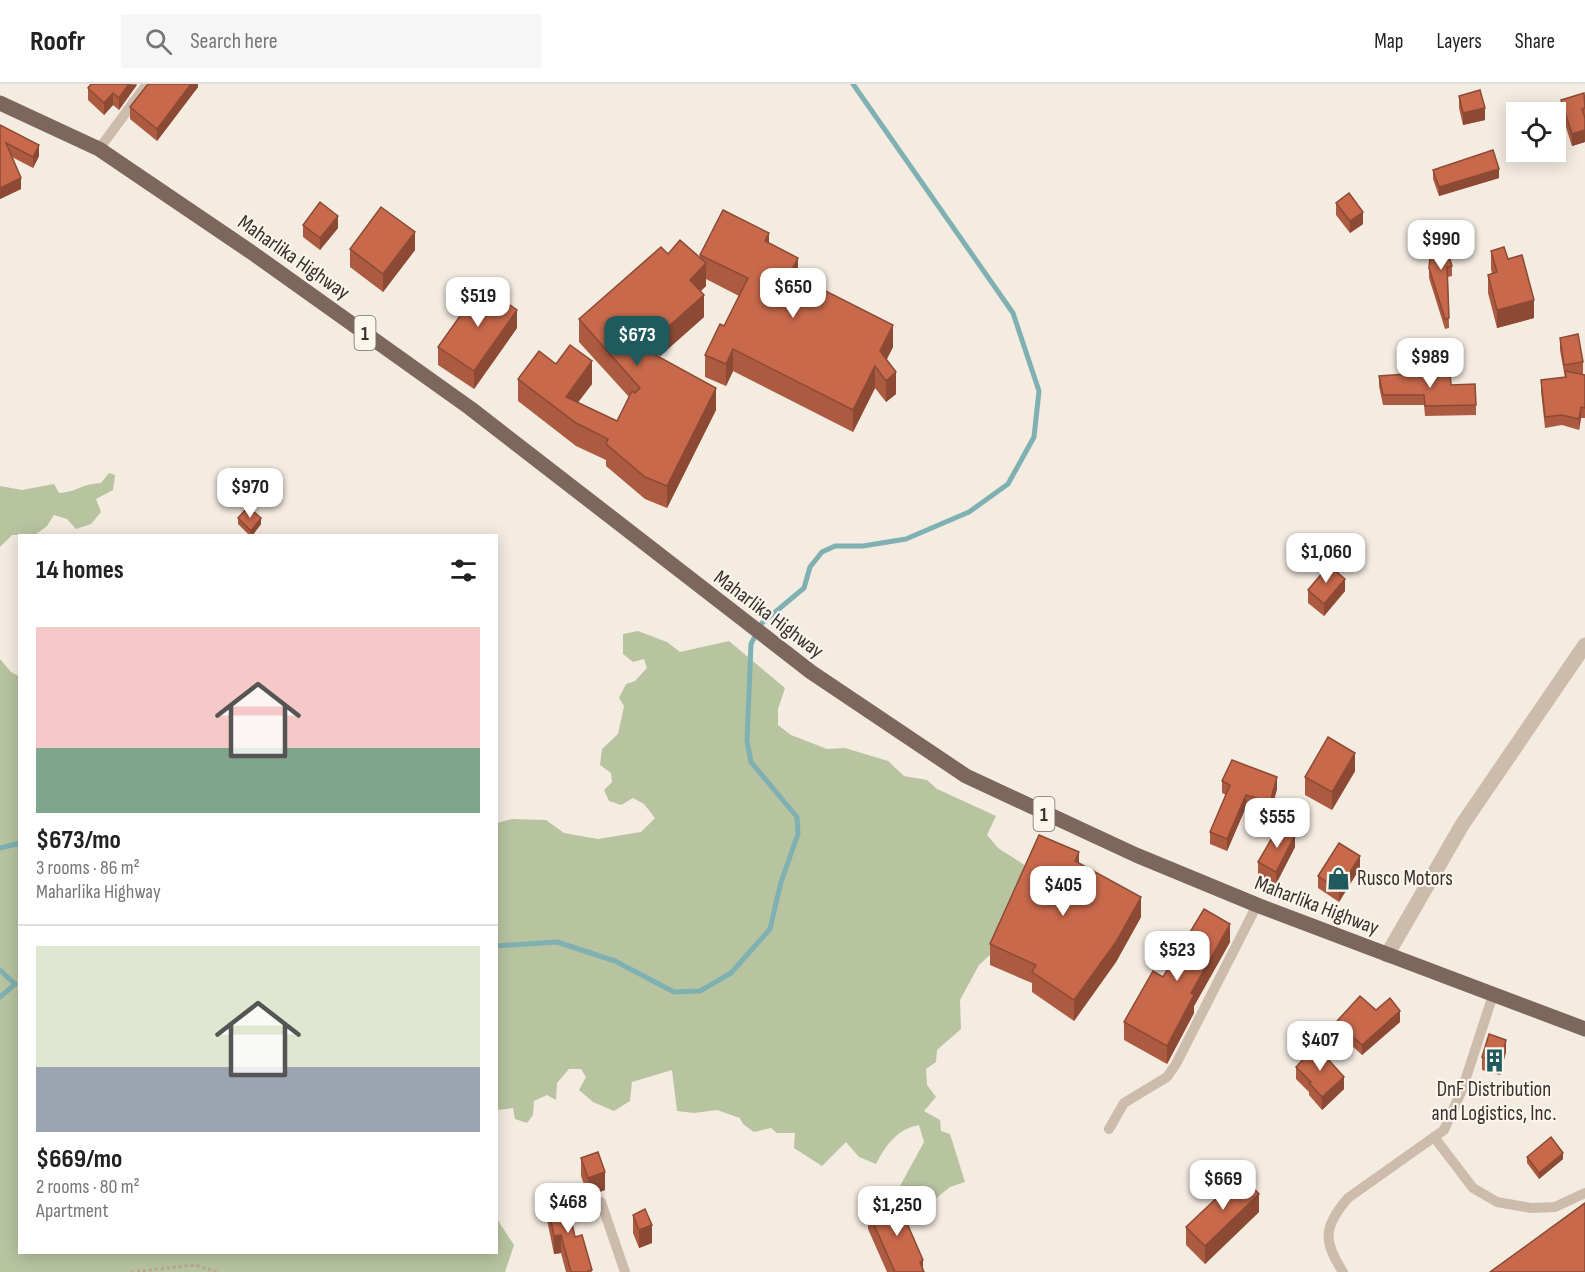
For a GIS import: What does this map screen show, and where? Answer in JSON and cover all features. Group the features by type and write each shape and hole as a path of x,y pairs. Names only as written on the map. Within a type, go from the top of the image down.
{"main road":[{"name":"Maharlika Highway","path":"0,103 99,149 251,252 470,408 565,479 709,595 811,672 966,776 1136,855 1257,905 1585,1029"}],"street":[{"path":"1387,955 1462,825 1585,645"}],"lane":[{"path":"99,149 147,84"},
{"path":"1109,1129 1124,1103 1167,1077 1176,1064 1257,905"},
{"path":"1343,1272 1327,1243 1328,1229 1338,1209 1348,1198 1434,1137 1450,1121 1493,995"},
{"path":"1434,1137 1473,1188 1497,1202 1531,1208 1555,1207 1585,1193"},
{"path":"601,1202 625,1272"}],"path":[{"path":"131,1272 195,1265 217,1272"}],"green space":[{"path":"109,473 115,475 113,490 96,499 101,512 91,524 76,529 67,519 54,515 47,526 36,534 12,535 0,547 0,486 22,490 54,484 59,493 101,483"},
{"path":"638,631 667,642 680,652 729,641 785,688 778,709 778,725 791,735 827,749 845,748 888,761 904,776 927,780 937,789 996,816 987,835 998,848 1026,866 991,954 979,965 960,1000 961,1029 937,1050 936,1062 926,1069 927,1085 936,1097 924,1111 940,1120 941,1131 950,1134 965,1182 950,1187 923,1209 908,1204 900,1186 924,1142 919,1125 898,1134 884,1150 876,1164 859,1157 846,1142 822,1166 794,1148 795,1133 777,1133 771,1128 754,1132 743,1124 740,1118 717,1110 694,1113 677,1111 672,1070 632,1082 630,1101 614,1111 593,1102 579,1090 586,1077 581,1069 569,1069 557,1083 556,1100 547,1095 534,1101 533,1115 527,1123 515,1119 513,1108 498,1110 498,823 512,819 546,820 564,833 598,839 641,832 655,818 644,804 633,798 621,805 609,801 604,790 612,782 611,773 600,765 602,749 618,734 624,706 619,698 626,684 635,681 647,668 644,659 633,662 623,654 623,634"},
{"path":"0,659 11,672 18,676 18,1254 498,1254 498,1221 514,1245 505,1272 0,1272"}],"building":[{"path":"91,84 129,84 119,98 113,93 104,103 88,88"},
{"path":"148,84 191,84 157,129 130,107"},
{"path":"1480,90 1485,108 1463,113 1459,96"},
{"path":"1584,93 1585,108 1582,109 1585,130 1572,134 1566,115 1566,102 1561,100"},
{"path":"0,125 39,145 33,157 6,143 21,178 0,188"},
{"path":"1493,150 1499,169 1439,187 1433,170"},
{"path":"1349,193 1363,212 1350,221 1336,203"},
{"path":"320,202 338,216 320,238 303,225"},
{"path":"381,207 415,232 383,274 350,249"},
{"path":"723,210 769,233 765,241 798,258 790,273 893,325 880,351 896,372 886,381 875,366 853,410 733,349 726,364 705,355 720,324 724,326 748,278 700,255"},
{"path":"1437,220 1452,266 1447,267 1449,318 1445,319 1429,268 1431,249 1434,249"},
{"path":"680,240 706,263 690,280 704,295 660,334 645,327 637,345 716,388 667,486 645,477 606,444 608,439 576,423 518,379 539,351 556,364 570,345 592,361 566,397 617,421 632,391 635,393 640,388 579,319 661,247 668,254"},
{"path":"1504,247 1508,259 1522,255 1534,300 1497,310 1488,275 1497,272 1491,251"},
{"path":"482,285 517,310 474,371 438,347"},
{"path":"1578,334 1583,362 1564,365 1560,338"},
{"path":"1450,371 1451,385 1475,384 1476,405 1425,406 1424,395 1383,395 1379,376"},
{"path":"1565,371 1585,375 1585,408 1581,407 1579,419 1562,415 1545,417 1541,380 1566,377"},
{"path":"248,507 261,518 251,531 238,518"},
{"path":"1329,565 1345,579 1324,604 1308,590"},
{"path":"1328,737 1355,753 1332,792 1305,777"},
{"path":"1232,760 1277,777 1270,802 1246,795 1227,839 1210,832 1230,785 1222,781"},
{"path":"1279,826 1295,835 1276,872 1258,862"},
{"path":"1039,835 1079,852 1075,861 1141,897 1116,942 1074,1000 1032,972 1036,965 990,944"},
{"path":"1339,843 1360,856 1339,890 1318,876"},
{"path":"1204,909 1230,924 1191,993 1194,995 1167,1046 1124,1022 1153,971 1163,977"},
{"path":"1360,996 1376,1010 1390,998 1400,1011 1362,1045 1347,1031 1338,1040 1328,1031"},
{"path":"1489,1034 1506,1040 1500,1063 1482,1057"},
{"path":"1316,1046 1344,1077 1322,1097 1296,1067"},
{"path":"1551,1137 1563,1153 1539,1173 1527,1157"},
{"path":"598,1152 605,1172 588,1178 581,1158"},
{"path":"1241,1175 1259,1194 1205,1246 1186,1227"},
{"path":"565,1193 575,1237 582,1235 592,1270 588,1272 571,1272 561,1235 554,1236 546,1197"},
{"path":"896,1198 923,1260 920,1262 924,1272 895,1272 868,1211"},
{"path":"1585,1203 1585,1272 1490,1272"},
{"path":"645,1209 652,1225 639,1230 633,1215"}],"waterway":[{"path":"498,946 557,942 615,961 674,992 700,991 731,973 770,929 781,882 798,834 797,817 751,762 747,741 751,644 762,623 804,588 810,567 822,552 835,546 863,546 906,539 969,512 1008,484 1034,437 1039,391 1013,313 853,84"},
{"path":"0,848 18,844"},
{"path":"0,970 15,984 0,997"}],"place":[{"name":"Rusco Motors","path":"1339,878"},
{"name":"DnF Distribution and Logistics, Inc.","path":"1494,1061"}]}
